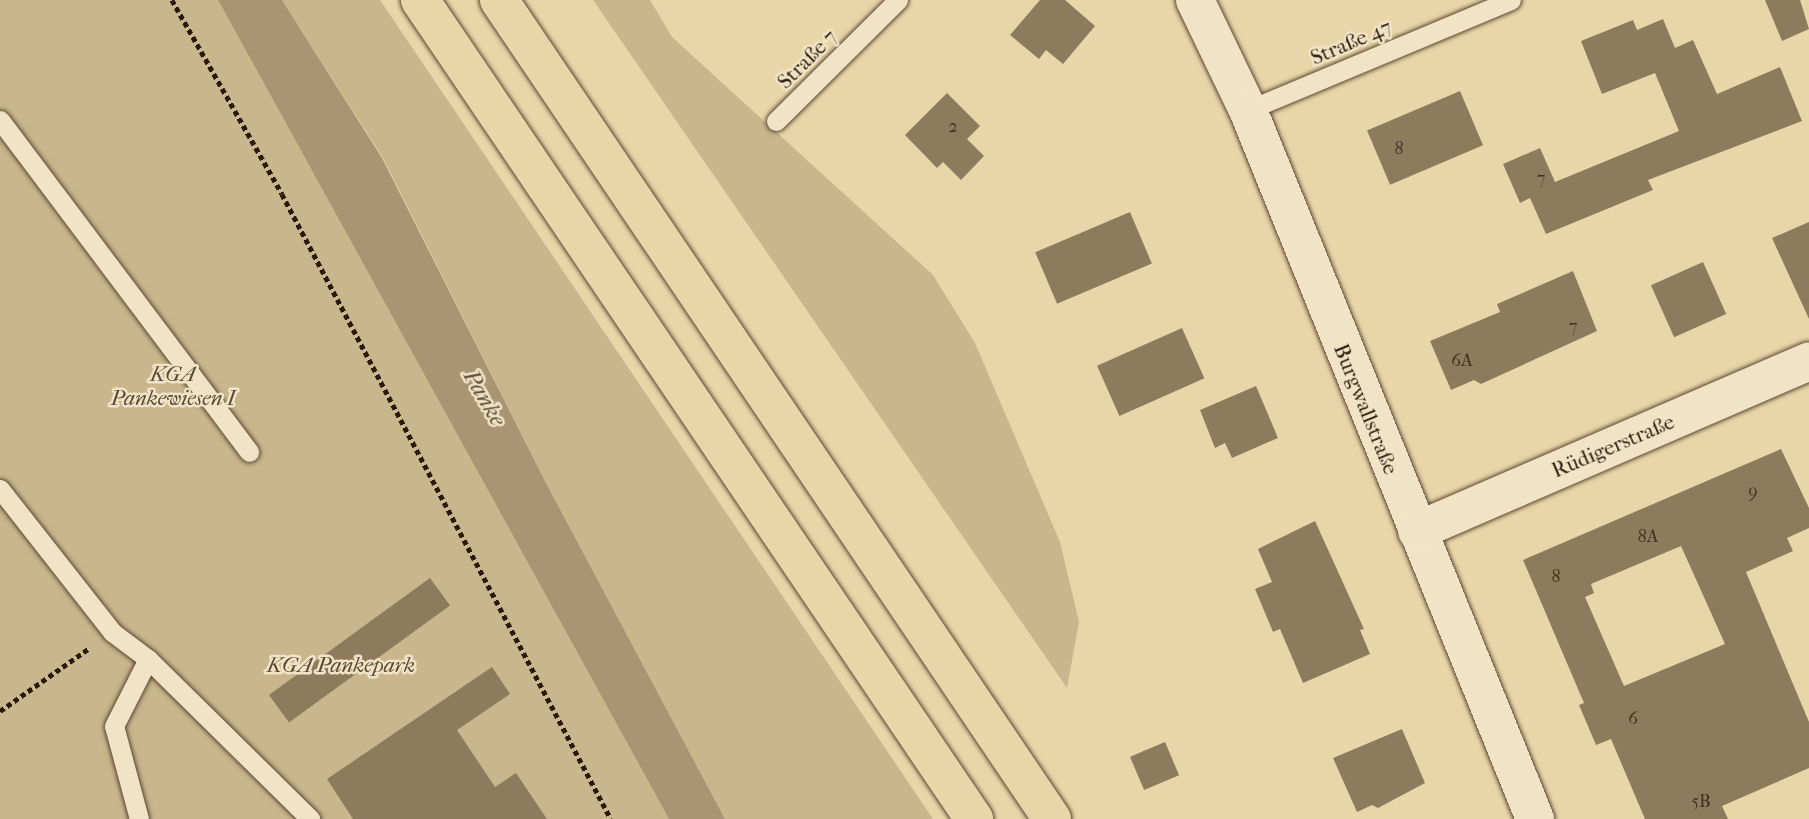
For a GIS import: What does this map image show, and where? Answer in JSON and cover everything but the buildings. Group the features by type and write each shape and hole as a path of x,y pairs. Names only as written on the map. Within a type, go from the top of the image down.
{"highway":[{"path":"420,0 974,819"},
{"path":"499,0 1052,819"}],"street":[{"name":"Burgwallstraße","path":"1195,0 1248,110 1535,819"},
{"name":"Rüdigerstraße","path":"1417,531 1809,361"}],"lane":[{"name":"Straße 7","path":"776,121 898,0"},
{"name":"Straße 47","path":"1248,110 1511,0"},
{"path":"0,120 249,452"},
{"path":"0,489 112,632 148,659 310,819"},
{"path":"139,819 114,726 148,659"}],"path":[{"path":"172,0 282,194 611,819"},
{"path":"0,711 112,632"}],"green space":[{"path":"0,0 218,0 669,819 0,819"},
{"path":"282,0 380,0 933,819 725,819 546,483 383,158"},
{"path":"593,0 650,0 672,37 933,275 975,343 1060,542 1079,622 1067,688"}],"water":[{"name":"Panke","path":"218,0 282,0 382,158 546,483 725,819 669,819"}],"park label":[{"name":"KGA Pankewiesen I","path":"173,386"},
{"name":"KGA Pankepark","path":"341,665"}]}
